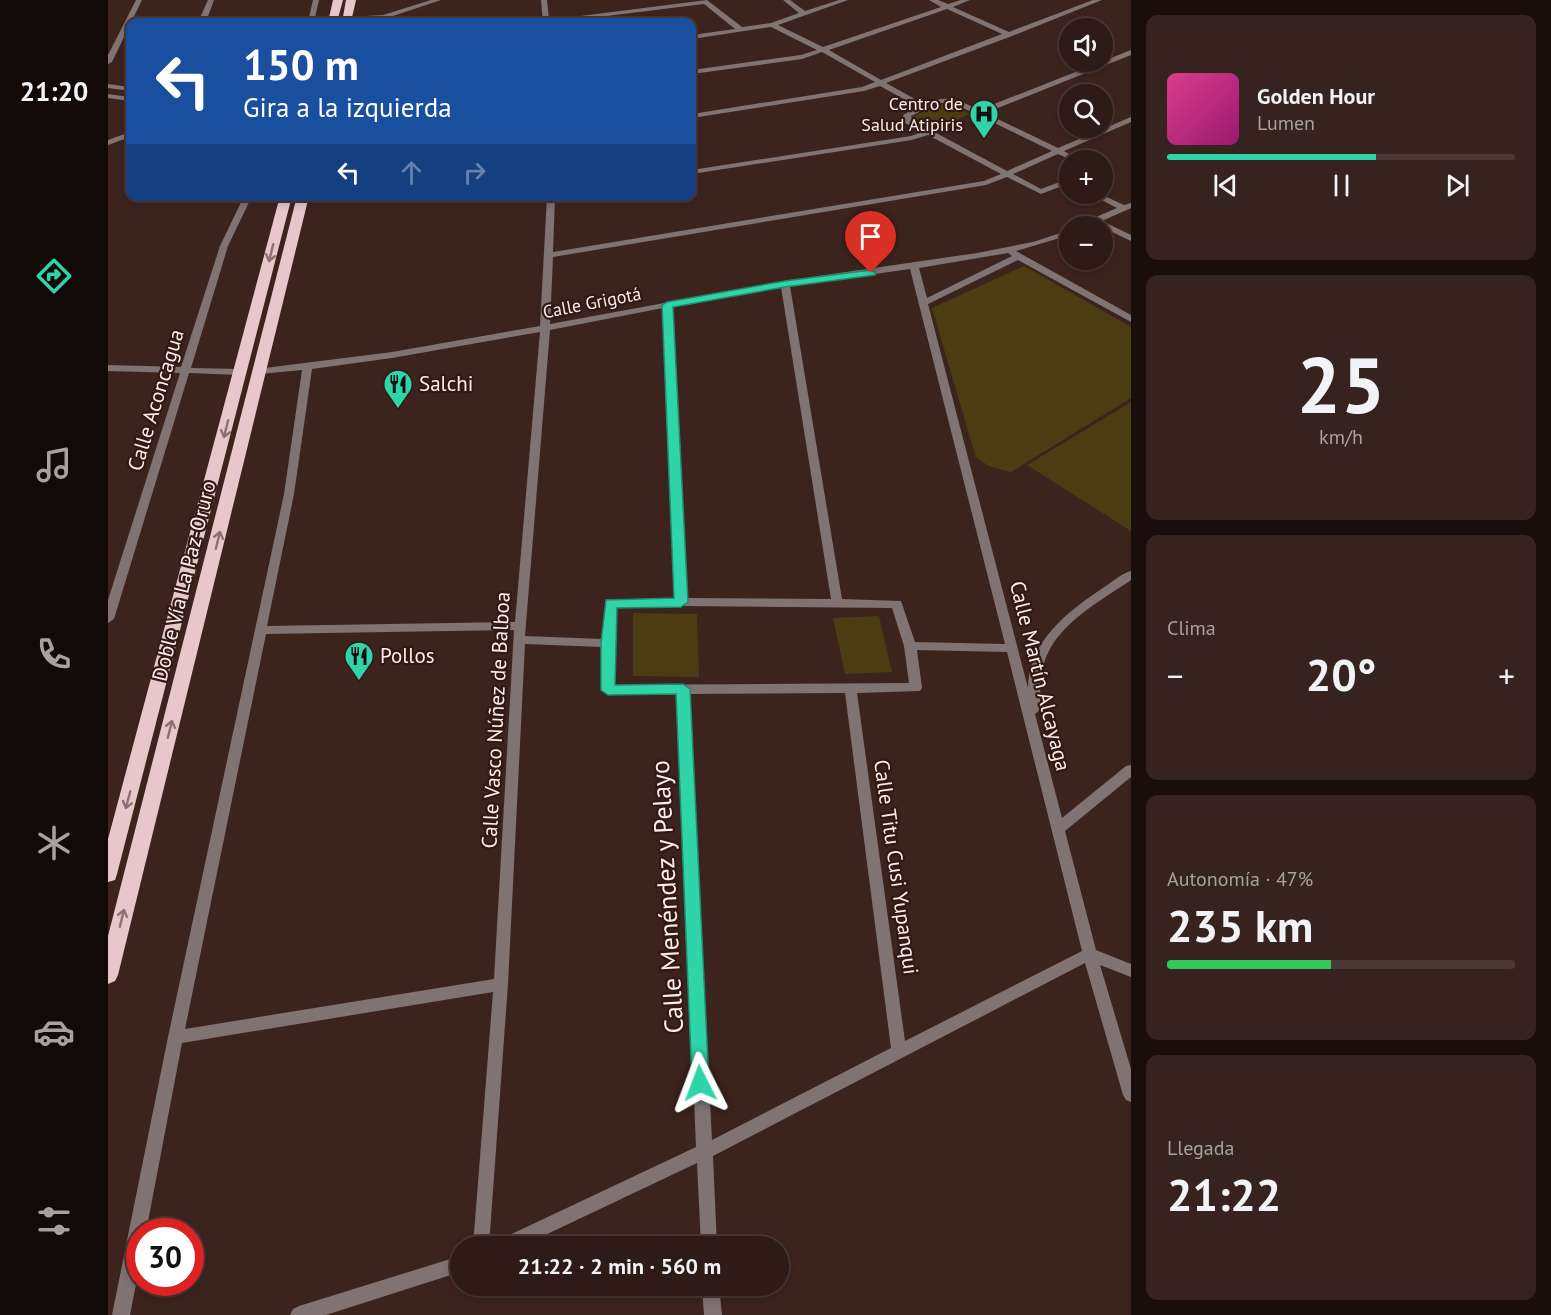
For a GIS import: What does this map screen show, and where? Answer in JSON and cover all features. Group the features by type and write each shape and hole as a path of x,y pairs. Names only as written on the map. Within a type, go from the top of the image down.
{"highway":[{"path":"333,18 338,0"},
{"path":"347,18 351,0"},
{"name":"Doble Vía La Paz-Oruro","path":"108,874 284,201"},
{"name":"Doble Vía La Paz-Oruro","path":"108,975 302,201"}],"street":[{"path":"131,18 139,0"},
{"path":"204,18 211,0"},
{"path":"312,18 316,0"},
{"path":"374,18 438,0"},
{"path":"544,0 546,18"},
{"path":"786,0 804,14"},
{"path":"696,36 772,25 845,0"},
{"path":"932,0 1010,35"},
{"path":"696,71 802,57 967,0"},
{"path":"696,115 853,92 1099,0"},
{"path":"576,18 704,1 741,30"},
{"path":"772,25 823,50 923,107"},
{"path":"108,62 126,29"},
{"path":"979,113 1131,52"},
{"path":"108,86 126,88"},
{"path":"108,96 126,98"},
{"path":"1058,151 948,100 923,107 909,113 906,117 929,132 1041,192 1059,185"},
{"path":"548,255 986,183 1131,119"},
{"path":"696,171 912,138 929,132"},
{"path":"108,143 126,136"},
{"name":"Calle Aconcagua","path":"108,619 183,371 224,246 246,201"},
{"name":"Calle Vasco Núñez de Balboa","path":"482,1236 501,984 519,640 545,329 551,201"},
{"path":"1113,201 1128,206"},
{"path":"1107,216 1128,206"},
{"path":"1113,229 1131,238"},
{"name":"Calle Grigotá","path":"260,371 307,367 545,329 785,284 914,267 1010,250 1059,237"},
{"path":"1010,250 1018,257 1131,319"},
{"path":"924,303 1018,257"},
{"name":"Calle Martín Alcayaga","path":"914,267 1090,954 1131,1095"},
{"path":"785,284 837,603"},
{"path":"667,305 681,602"},
{"path":"121,1315 176,1037 289,494 307,367"},
{"path":"108,368 240,372"},
{"path":"1036,737 1034,704 1036,672 1045,644 1066,619 1131,575"},
{"path":"681,602 897,604 910,645 916,688 608,690 611,603 681,602"},
{"path":"260,630 520,626"},
{"path":"519,640 608,643"},
{"path":"910,645 1013,648"},
{"name":"Calle Titu Cusi Yupanqui","path":"850,688 899,1052"},
{"name":"Calle Menéndez y Pelayo","path":"683,689 708,1236"},
{"path":"1059,828 1131,770"},
{"path":"526,1236 704,1152 1090,954 1131,971"},
{"path":"176,1037 501,984"},
{"path":"299,1315 450,1267"},
{"path":"712,1296 713,1315"}],"shaded area":[{"path":"946,103 970,114 934,129 910,117"},
{"path":"1024,266 1131,327 1131,398 1011,472 991,467 976,458 932,308"},
{"path":"1131,402 1131,531 1027,465"},
{"path":"633,613 697,614 699,677 633,676"},
{"path":"879,616 892,672 845,674 833,618"}],"place":[{"name":"Centro de Salud Atipiris","path":"984,140"},
{"name":"Salchi","path":"398,410"},
{"name":"Pollos","path":"359,682"}],"route":[{"path":"700,1083 683,689 608,690 611,603 681,602 667,305 785,284 871,273"}]}
